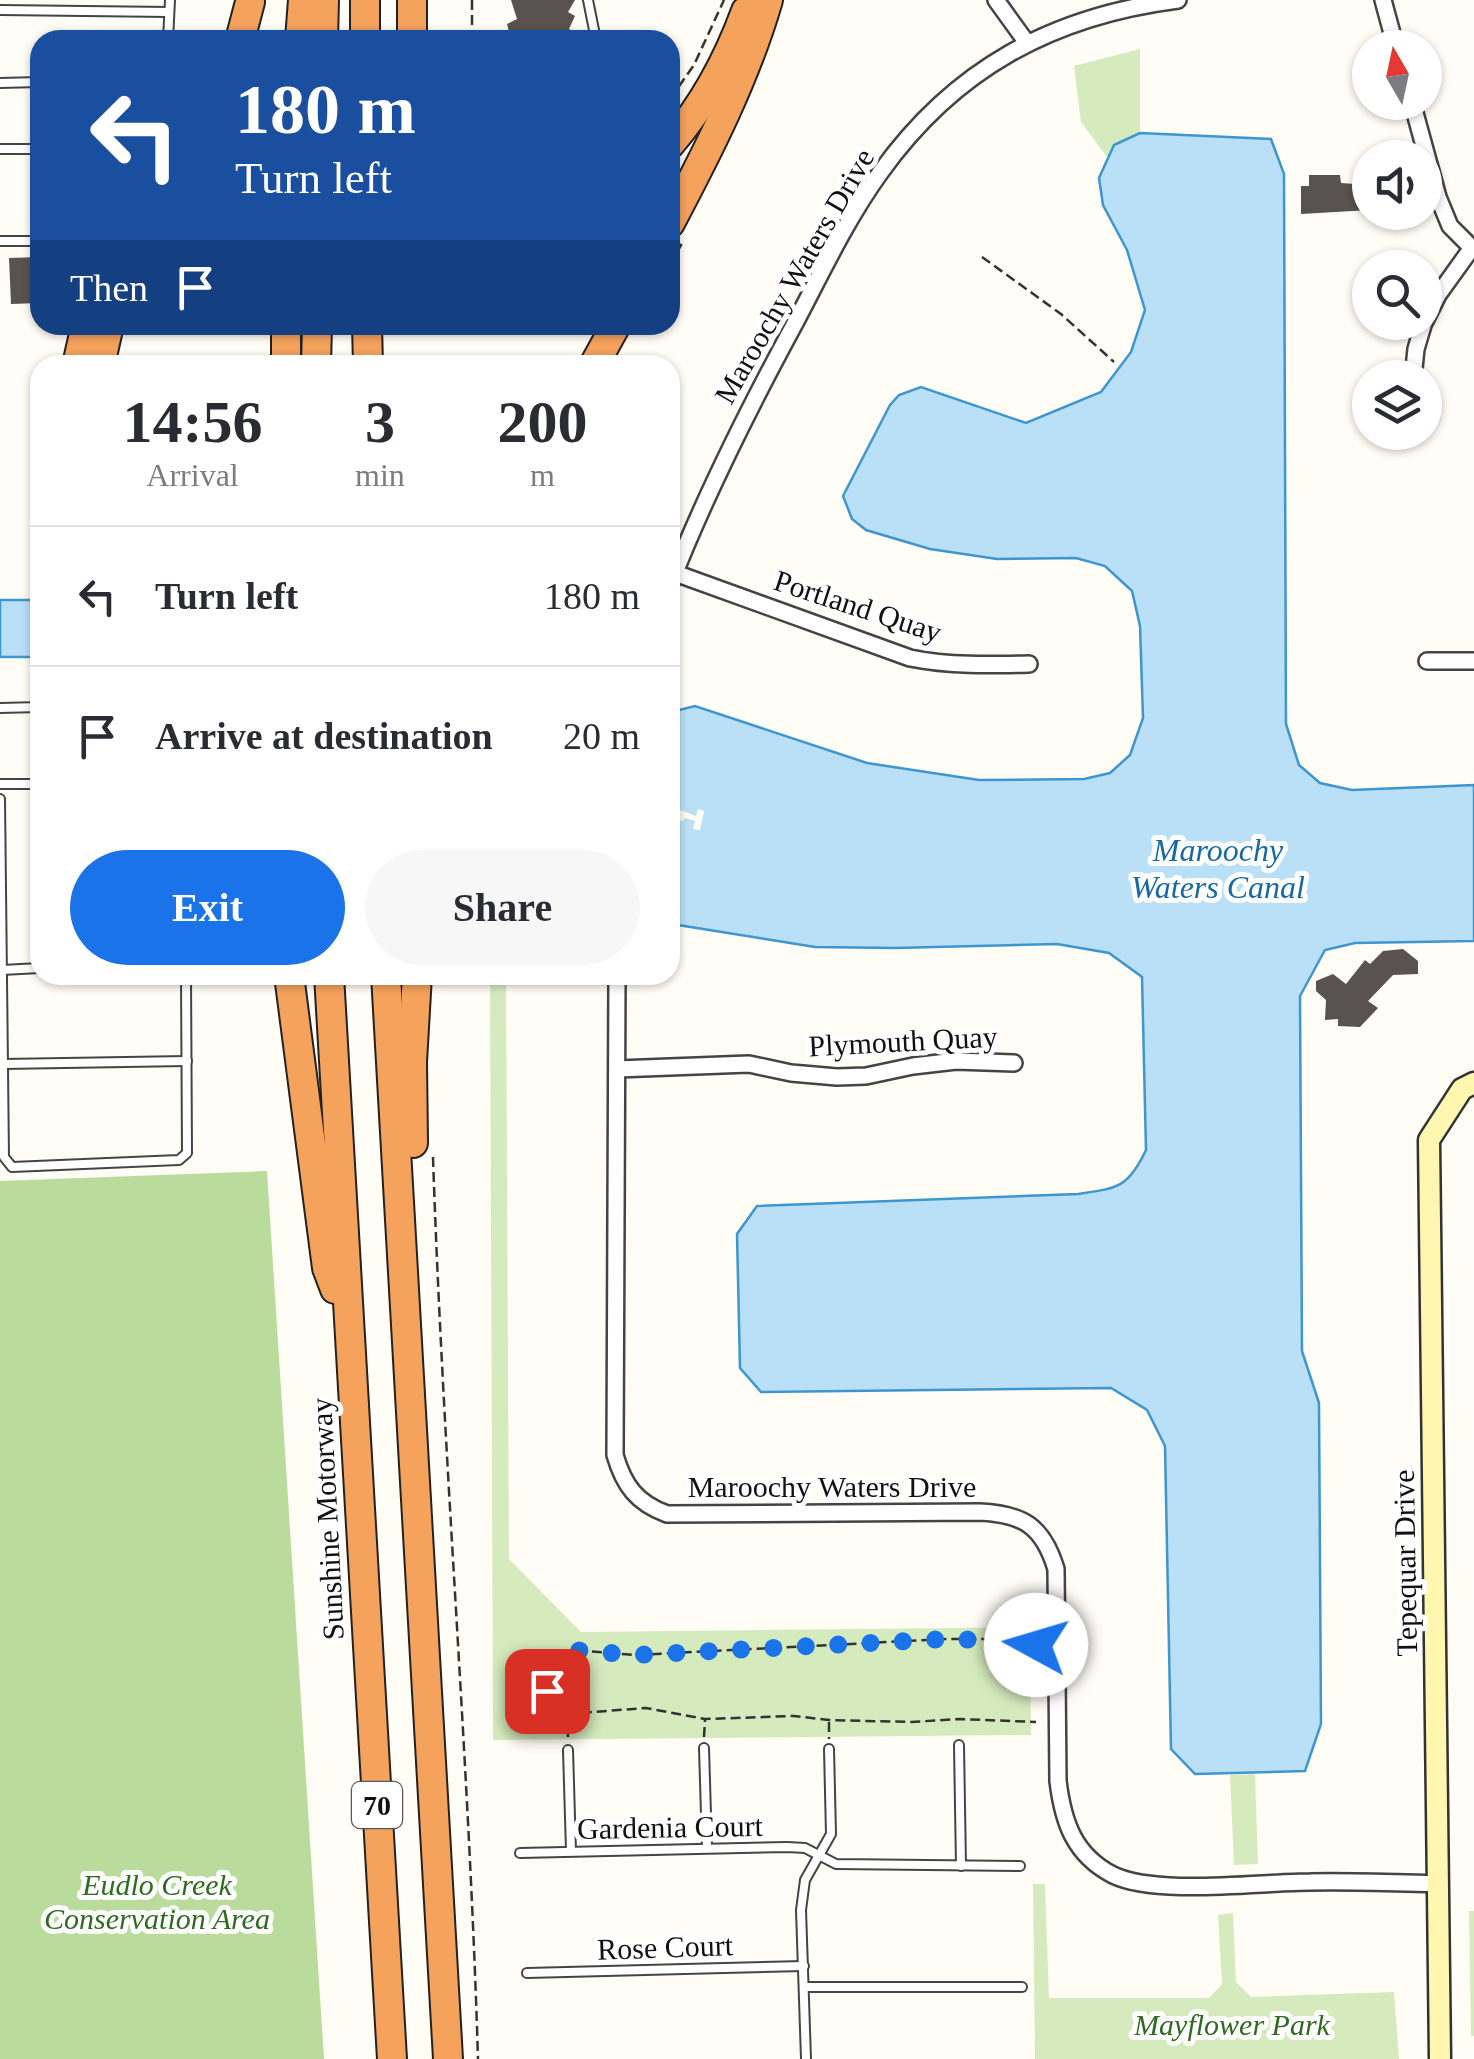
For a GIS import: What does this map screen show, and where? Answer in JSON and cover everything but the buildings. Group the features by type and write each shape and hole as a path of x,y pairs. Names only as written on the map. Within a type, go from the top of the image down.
{"highway":[{"path":"300,30 302,0"},
{"path":"322,30 324,0"},
{"path":"365,30 366,0"},
{"path":"412,0 412,30"},
{"path":"680,131 716,77 750,0"},
{"path":"680,204 723,120 768,0"},
{"path":"243,30 250,2"},
{"path":"290,985 326,1268 348,1323"},
{"name":"Sunshine Motorway","path":"330,985 392,2059"},
{"name":"70","path":"387,985 448,2059"},
{"path":"407,1354 418,1290 412,1078 417,985"}],"street":[{"path":"996,0 1027,43"},
{"name":"Maroochy Waters Drive","path":"680,560 742,420 834,250 878,175 912,132 952,94 1027,43 1076,22 1142,4 1178,0"},
{"path":"1383,0 1391,30"},
{"path":"1417,120 1450,226 1472,249 1442,290"},
{"name":"Portland Quay","path":"680,582 910,658 979,665 1029,664"},
{"path":"1428,661 1474,661"},
{"name":"Maroochy Waters Drive","path":"617,985 615,1456 631,1492 648,1507 667,1514 980,1512 1006,1513 1032,1525 1050,1547 1056,1569 1058,1781 1062,1815 1075,1841 1094,1863 1115,1876 1145,1884 1440,1884"},
{"name":"Plymouth Quay","path":"617,1069 749,1064 837,1078 956,1060 1014,1063"},
{"name":"Tepequar Drive","path":"1440,2059 1429,1140 1462,1089 1474,1083"}],"lane":[{"path":"168,30 170,0"},
{"path":"588,0 592,30"},
{"path":"0,10 169,12"},
{"path":"0,83 30,82"},
{"path":"0,149 30,149"},
{"path":"0,242 30,241"},
{"path":"0,708 30,706"},
{"path":"0,784 30,784"},
{"path":"0,799 4,1158 12,1166 179,1160 188,1153 186,985"},
{"path":"2,970 30,969"},
{"path":"3,1064 188,1061"},
{"path":"960,1745 960,1866"},
{"path":"704,1748 707,1847"},
{"path":"806,2059 801,1910 805,1880 831,1834 829,1749"},
{"path":"568,1750 571,1852"},
{"name":"Gardenia Court","path":"520,1853 787,1847 805,1848 836,1864 1020,1866"},
{"name":"Rose Court","path":"527,1974 804,1966"},
{"path":"805,1987 1022,1987"}],"path":[{"path":"472,0 472,30"},
{"path":"680,85 694,66 724,0"},
{"path":"982,257 1062,314 1114,362"},
{"path":"433,1147 444,1431 473,1908 478,2059"},
{"path":"1036,1645 947,1639 635,1655 574,1650 556,1654 545,1670 549,1699 554,1708 567,1714 646,1708 705,1719 794,1716 829,1720 912,1722 960,1718 1036,1722"},
{"path":"567,1714 568,1750"},
{"path":"704,1748 705,1719"},
{"path":"829,1720 829,1749"}],"green space":[{"path":"1140,49 1140,133 1114,145 1107,157 1081,122 1074,66"},
{"path":"490,985 506,985 509,1559 581,1632 1030,1627 1031,1735 493,1740"},
{"name":"Eudlo Creek Conservation Area","path":"267,1171 324,2059 0,2059 0,1181"},
{"path":"1255,1774 1258,1864 1234,1865 1230,1775"},
{"name":"Mayflower Park","path":"1033,1884 1045,1884 1049,1998 1209,1998 1222,1984 1218,1915 1233,1913 1236,1982 1251,1997 1394,1992 1399,2059 1035,2059"},
{"path":"1469,1911 1474,1911 1474,2036 1471,2036"}],"water":[{"name":"Maroochy Waters Canal","path":"1140,133 1271,139 1284,174 1286,724 1299,765 1320,783 1352,790 1474,785 1474,941 1355,943 1325,950 1300,996 1302,1351 1319,1403 1321,1724 1305,1771 1195,1774 1171,1749 1165,1446 1147,1410 1111,1388 761,1392 740,1368 737,1234 757,1206 1078,1194 1112,1187 1127,1179 1146,1150 1142,977 1109,953 1057,944 815,947 680,925 680,710 695,706 867,763 979,780 1084,779 1110,773 1130,755 1143,718 1140,626 1132,591 1105,566 1076,558 997,559 930,549 866,530 852,519 843,496 890,405 899,395 921,387 1026,423 1101,392 1131,352 1145,310 1127,250 1103,205 1099,178 1114,145"},
{"path":"0,600 30,600 30,657 0,657"}],"pier":[{"path":"698,809 704,811 700,830 693,829 695,821 683,821 680,810 696,816"}],"route":[{"path":"547,1691 548,1662 556,1654 574,1650 635,1655 947,1639 1036,1645"}]}
